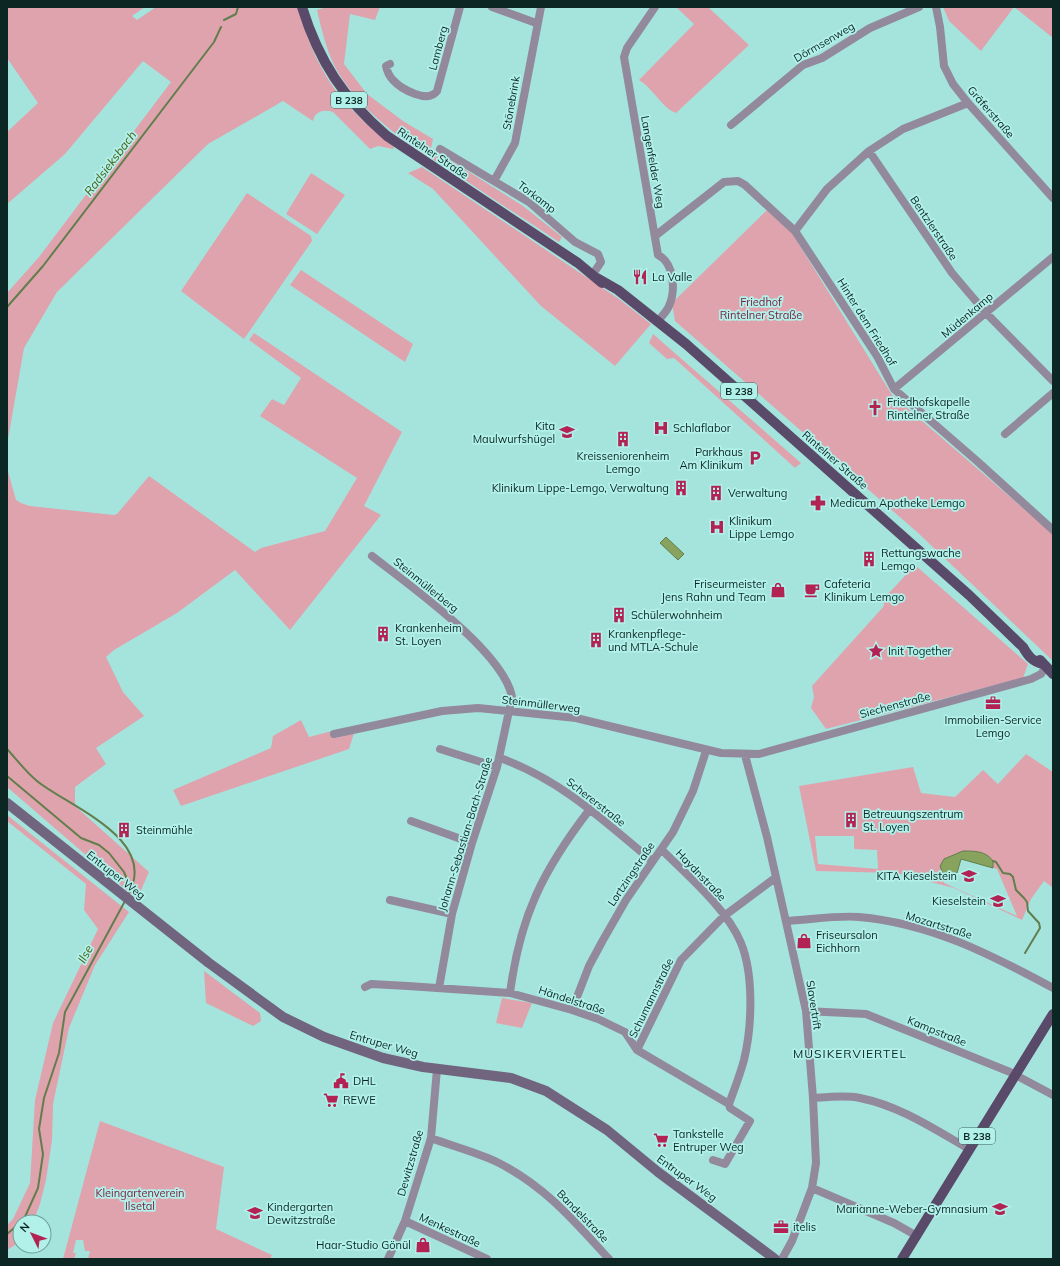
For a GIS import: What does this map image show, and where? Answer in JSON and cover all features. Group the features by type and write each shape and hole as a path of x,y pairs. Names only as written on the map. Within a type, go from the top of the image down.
{"main road":[{"name":"Rintelner Straße","path":"302,7 321,57 342,91 370,122 417,157 595,276 611,290 626,297 658,321 969,595 1023,647 1036,663 1047,668"},
{"name":"Entruper Weg","path":"7,803 239,986 292,1022 358,1051 417,1066 511,1078 546,1091 607,1130 658,1172 775,1259"},
{"name":"B 238","path":"902,1259 1053,1014"}],"street":[{"name":"Lamberg","path":"390,64 386,66 391,79 400,86 427,97 435,94 460,7"},
{"path":"492,7 536,23"},
{"name":"Stönebrink","path":"494,181 515,143 536,23 541,7"},
{"name":"Langenfelder Weg","path":"655,7 626,48 624,57 658,255 668,264 673,286 669,306 658,321"},
{"name":"Dörmsenweg","path":"731,125 803,65 822,58 870,28 919,7"},
{"name":"Gräferstraße","path":"936,7 940,27 944,66 953,84 968,103 1053,198"},
{"path":"655,236 718,186 724,182 732,180 744,186 795,231 827,189 869,151 903,129 968,103"},
{"name":"Torkamp","path":"440,149 529,202 578,245 598,254 601,262 595,276"},
{"name":"Bentzlerstraße","path":"869,151 952,273 986,313 1053,381"},
{"name":"Hinter dem Friedhof","path":"795,231 877,356 894,389 1053,530"},
{"name":"Müdenkamp","path":"894,389 1053,257"},
{"path":"1006,434 1053,393"},
{"name":"Steinmüllerberg","path":"372,556 452,620 499,670 510,688 512,697 509,711"},
{"name":"Siechenstraße","path":"744,755 759,754 1031,679 1041,674 1047,668"},
{"name":"Steinmüllerweg","path":"334,734 442,711 478,708 576,718 706,751 744,755"},
{"name":"Johann-Sebastian-Bach-Straße","path":"439,988 452,914 472,843 500,758 509,711"},
{"path":"440,749 497,767"},
{"name":"Lortzingstraße","path":"572,1010 589,966 603,940 626,900 652,861 662,850 693,792 706,751"},
{"name":"Slavertrift","path":"744,755 767,837 806,1011 813,1098 816,1163 812,1188 792,1241 782,1259"},
{"name":"Schererstraße","path":"500,758 523,766 567,791 652,861"},
{"path":"510,993 518,948 528,914 540,886 564,842 590,809"},
{"path":"411,820 472,843"},
{"name":"Haydnstraße","path":"662,850 710,897 741,943 749,976 751,1000 744,1060 729,1104"},
{"name":"Schumannstraße","path":"637,1050 681,960 724,916 775,878"},
{"path":"390,900 452,914"},
{"name":"Mozartstraße","path":"786,921 858,916 920,928 979,949 1053,988"},
{"name":"Händelstraße","path":"365,987 371,984 510,993 572,1010 598,1019 625,1032 637,1050 729,1104 730,1108 750,1121 725,1164 713,1160"},
{"name":"Kampstraße","path":"806,1011 866,1014 1015,1074 1053,1095"},
{"name":"Dewitzstraße","path":"388,1259 405,1221 431,1138 438,1069"},
{"path":"813,1098 836,1096 859,1098 885,1105 910,1115 969,1149"},
{"name":"Bandelstraße","path":"431,1138 496,1162 527,1180 556,1202 609,1259"},
{"path":"812,1188 894,1223 917,1236"},
{"name":"Menkestraße","path":"405,1221 487,1259"}],"green space":[{"path":"7,7 145,7 132,16 137,20 156,7 298,7 313,51 335,89 362,120 394,147 393,149 378,146 370,149 333,112 320,112 316,115 313,121 283,101 208,144 57,292 24,348 7,445 7,293 39,257 171,82 143,61 65,154 7,204 7,132 38,103 7,58"},
{"path":"327,7 380,7 375,20 350,14 344,64 367,94 403,121 433,139 431,148 523,206 562,237 559,242 410,144 359,101 345,84 334,65 326,45 317,10"},
{"path":"676,7 708,7 749,45 676,113 671,111 649,88 639,80 694,24"},
{"path":"943,7 1014,7 981,51 949,21"},
{"path":"1014,7 1053,7 1053,38"},
{"path":"422,167 619,299 651,324 615,366 541,306 433,189 408,173"},
{"path":"311,173 345,195 317,234 286,214"},
{"path":"247,193 311,236 312,241 244,339 181,291"},
{"name":"Friedhof Rintelner Straße","path":"767,210 792,233 892,395 1053,534 1053,661 917,532 675,321 672,303"},
{"path":"301,270 413,344 405,362 290,285"},
{"path":"254,333 402,432 364,506 381,515 290,630 235,570 177,613 114,650 106,657 123,692 144,716 96,748 106,764 75,787 75,806 149,872 137,899 7,787 7,468 16,500 21,503 30,506 114,515 117,514 149,476 255,552 261,548 325,531 357,478 260,416 272,399 284,405 301,378 249,340"},
{"path":"653,334 801,463 795,468 674,358 667,359 649,343"},
{"path":"915,565 1028,664 1023,678 826,729 811,708 814,697 812,686 884,606 883,596 890,592"},
{"path":"301,720 309,737 332,731 336,738 354,733 349,749 181,806 173,790 271,748 273,736"},
{"path":"1026,754 1053,772 1053,888 1044,881 1031,899 1022,920 954,888 896,873 816,871 799,786 913,767 921,793 955,797 983,770 998,784","holes":["815,836 854,836 854,849 877,850 878,869 818,864","961,859 997,869 1017,916 944,883 946,876 952,878 954,872 957,873"]},
{"path":"7,815 129,912 95,965 69,1028 53,1104 52,1140 46,1180 36,1214 15,1214 30,1183 35,1100 53,1023 98,929 84,910 86,884 7,821"},
{"path":"204,971 260,1013 261,1021 253,1026 206,1003"},
{"path":"502,998 532,1003 522,1028 496,1023"},
{"name":"Kleingartenverein Ilsetal","path":"100,1121 224,1167 216,1229 272,1255 270,1259 88,1259 90,1251 85,1251 83,1240 76,1240 73,1253 76,1253 74,1259 63,1259"},
{"path":"12,1220 12,1247 7,1250 7,1225"}],"shaded area":[{"path":"666,537 684,554 678,560 660,543"},
{"path":"963,851 984,853 993,861 993,868 961,859 957,873 954,872 952,878 943,874 940,866 944,859"}],"waterway":[{"name":"Radsieksbach","path":"224,20 236,14 238,7"},
{"name":"Radsieksbach","path":"7,307 43,266 214,42 221,27"},
{"name":"Ilse","path":"7,749 25,770 37,781 88,814 122,841 132,857 135,875 128,895"},
{"path":"7,776 81,838 99,845 109,853 124,872 131,889"},
{"path":"993,861 996,862 1003,873 1010,874 1013,877 1016,890 1027,902 1028,911 1039,923 1040,928 1025,953"},
{"name":"Ilse","path":"26,1214 38,1188 43,1154 39,1129 44,1098 59,1053 65,1012 125,901"},
{"name":"Ilse","path":"7,1234 12,1230"}],"place":[{"name":"La Valle","path":"640,277"},
{"name":"Friedhofskapelle Rintelner Straße","path":"875,408"},
{"name":"Schlaflabor","path":"661,428"},
{"name":"Kita Maulwurfshügel","path":"567,432"},
{"name":"Kreisseniorenheim Lemgo","path":"623,439"},
{"name":"Parkhaus Am Klinikum","path":"755,458"},
{"name":"Klinikum Lippe-Lemgo, Verwaltung","path":"681,488"},
{"name":"Verwaltung","path":"716,493"},
{"name":"Medicum Apotheke Lemgo","path":"818,503"},
{"name":"Klinikum Lippe Lemgo","path":"717,527"},
{"name":"Rettungswache Lemgo","path":"869,559"},
{"name":"Friseurmeister Jens Rahn und Team","path":"778,590"},
{"name":"Cafeteria Klinikum Lemgo","path":"812,590"},
{"name":"Schülerwohnheim","path":"619,615"},
{"name":"Krankenheim St. Loyen","path":"383,634"},
{"name":"Krankenpflege- und MTLA-Schule","path":"596,640"},
{"name":"Init Together","path":"876,651"},
{"name":"Immobilien-Service Lemgo","path":"993,703"},
{"name":"Betreuungszentrum St. Loyen","path":"851,820"},
{"name":"Steinmühle","path":"124,830"},
{"name":"KITA Kieselstein","path":"969,876"},
{"name":"Kieselstein","path":"998,901"},
{"name":"Friseursalon Eichhorn","path":"804,941"},
{"name":"DHL","path":"341,1081"},
{"name":"REWE","path":"331,1100"},
{"name":"Tankstelle Entruper Weg","path":"661,1140"},
{"name":"Marianne-Weber-Gymnasium","path":"1000,1209"},
{"name":"Kindergarten Dewitzstraße","path":"255,1213"},
{"name":"itelis","path":"781,1227"},
{"name":"Haar-Studio Gönül","path":"423,1245"}],"district":[{"name":"MUSIKERVIERTEL","path":"850,1053"}]}
